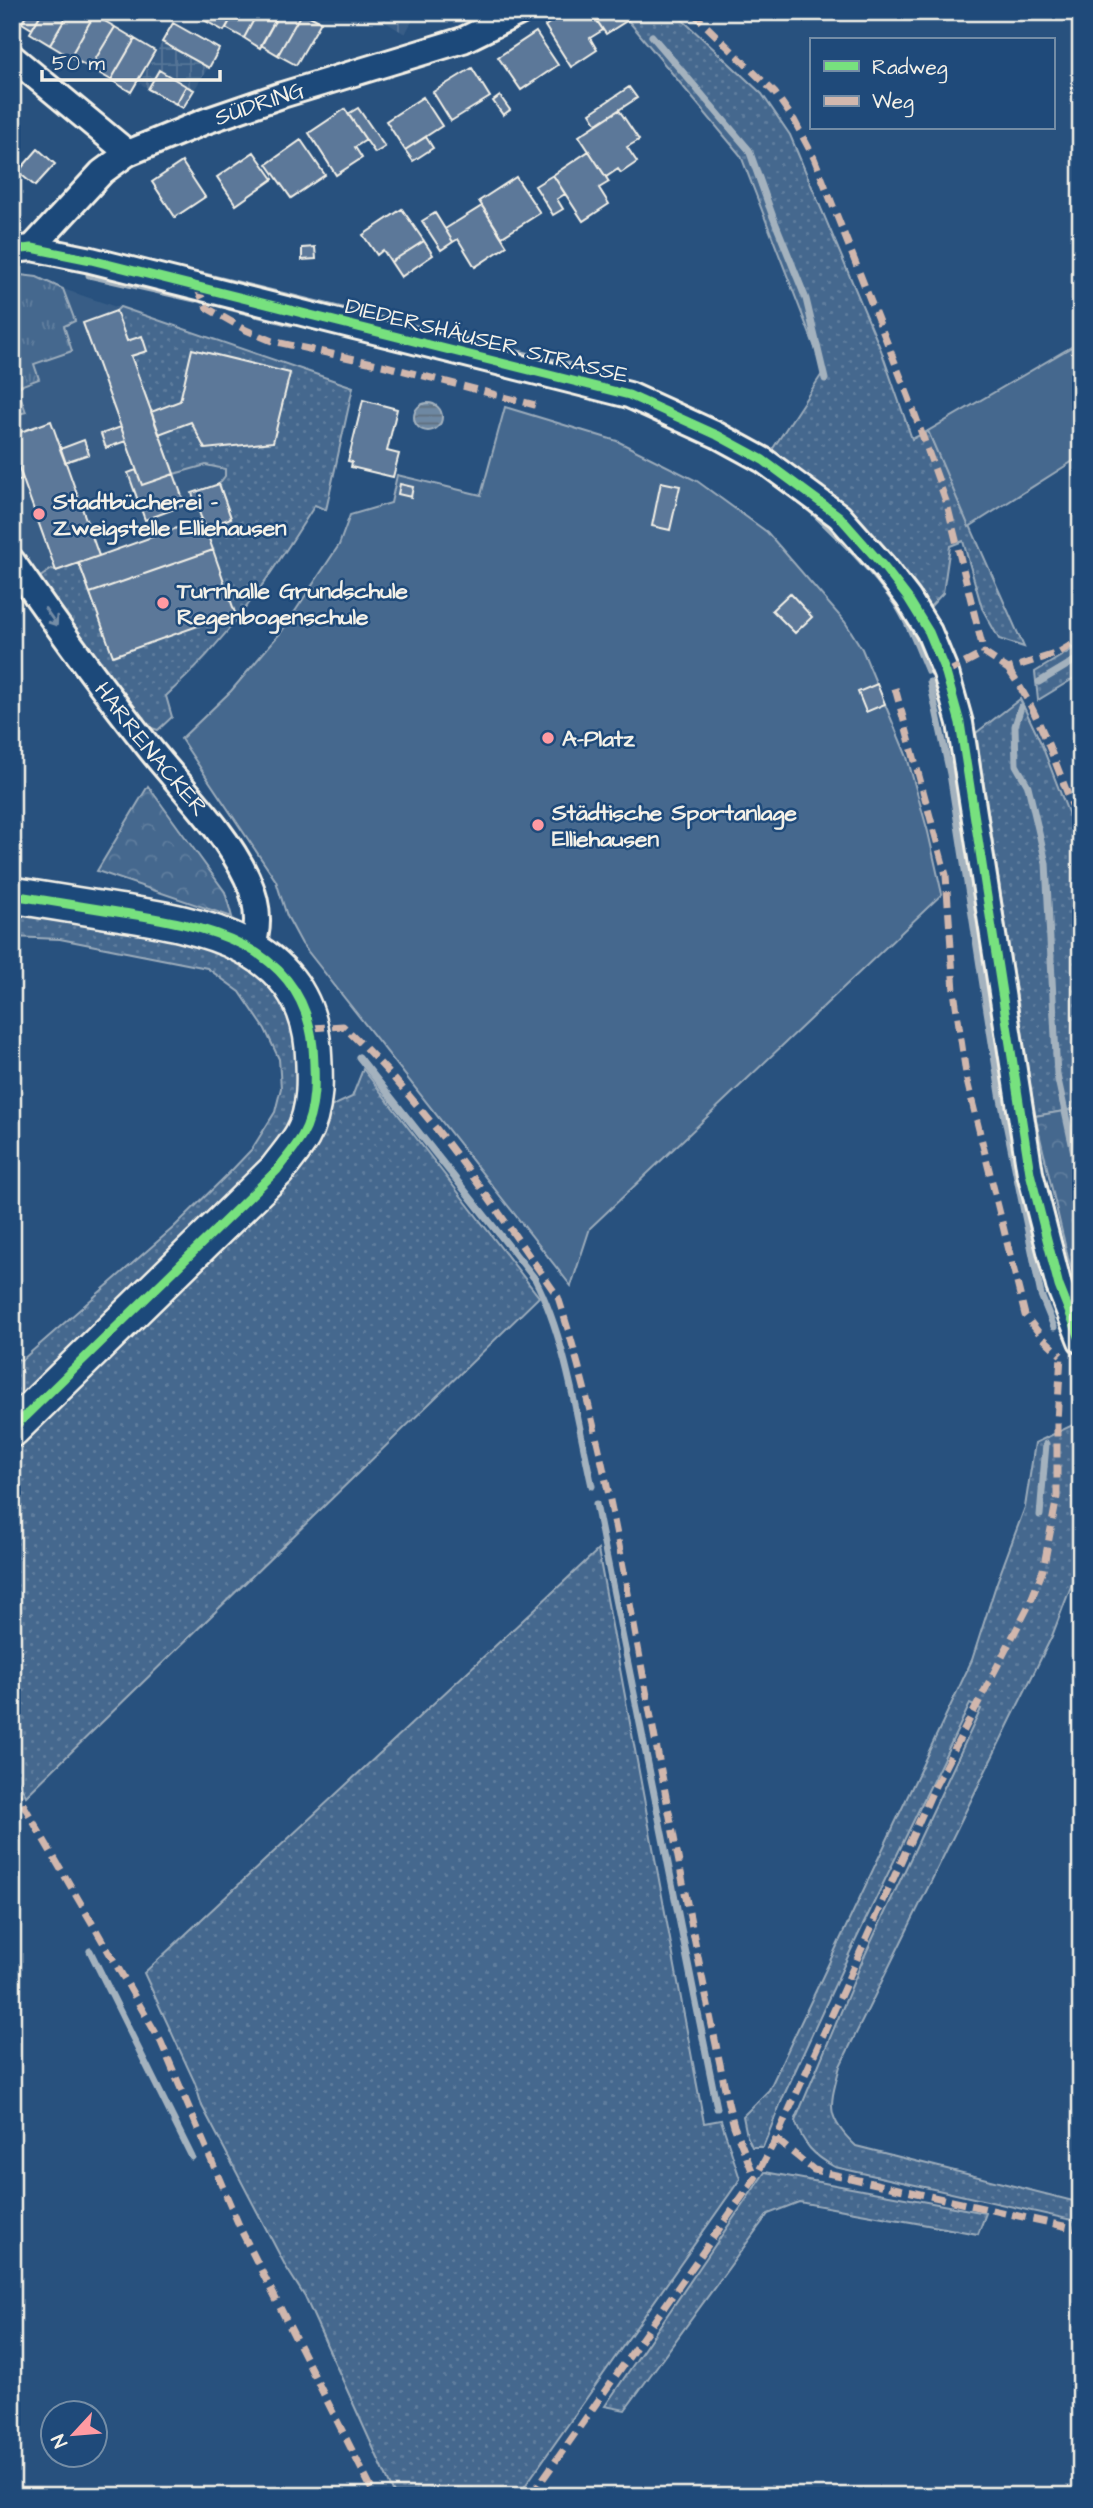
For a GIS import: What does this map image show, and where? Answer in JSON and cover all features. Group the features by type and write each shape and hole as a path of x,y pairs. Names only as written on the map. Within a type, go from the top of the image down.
{"street":[{"name":"SÜDRING","path":"22,249 102,172 128,152 282,94 463,40 520,12"},
{"path":"12,57 128,152"},
{"name":"DIEDERSHÄUSER STRASSE","path":"22,249 91,260 629,396 717,435 763,460 839,516 884,566 908,598 929,632 946,673 960,723 990,902 1030,1173 1059,1286 1081,1342"},
{"name":"HARRENACKER","path":"12,561 90,673 226,843 247,878 257,910 257,935 251,950"},
{"path":"12,895 168,920 216,932 251,950 288,979 302,1002 311,1028 315,1069 313,1105 303,1134 277,1170 12,1429"}],"shaded area":[{"path":"369,12 417,12 405,34"},
{"path":"173,23 219,50 183,108 139,83"},
{"path":"63,289 353,387 326,510 315,505 276,567 201,665 166,696 172,717 158,730 151,729 12,545 12,416 26,411 17,387 64,325 74,321"},
{"path":"428,403 438,407 442,417 438,427 428,431 418,427 414,417 418,407"}],"green space":[{"path":"621,12 674,12 762,94 790,135 881,350 912,439 928,431 1024,647 999,639 982,608 963,541 950,546 943,593 930,607 841,508 770,453 824,371 741,156"},
{"path":"12,274 37,277 63,289 75,321 64,326 72,351 34,364 39,379 17,387 26,412 12,416"},
{"path":"120,307 353,387 326,510 315,505 247,606 209,652 166,696 172,717 158,730 142,725 36,580 52,569 56,571 79,563 90,593 212,550 205,528 231,518 219,484 225,476 225,469 206,465 174,474 131,356 146,351 127,341 116,311"},
{"path":"1075,345 1081,356 1081,456 969,527 928,431"},
{"name":"Städtische Sportanlage Elliehausen","path":"505,407 617,441 697,481 767,532 845,622 862,649 907,757 942,894 590,1228 571,1286 302,944 287,916 276,881 181,739 231,691 282,631 339,545 350,515 391,503 397,475 481,495"},
{"path":"1081,644 1081,674 1038,700 1035,672"},
{"path":"1020,699 1041,743 1081,846 1081,1108 1035,1116 976,733"},
{"path":"148,786 225,892 232,917 97,871"},
{"path":"12,906 173,932 237,955 285,999 304,1080 287,1139 12,1413 12,1358 22,1360 173,1228 232,1170 252,1149 275,1112 281,1088 279,1059 265,1029 240,992 207,968 60,939 12,937"},
{"path":"363,1069 539,1297 26,1796 12,1769 12,1441 324,1110 352,1097"},
{"path":"1081,1108 1081,1295 1068,1258 1035,1116"},
{"path":"1081,1421 1081,1560 1052,1636 840,2066 832,2109 839,2126 856,2146 1081,2203 1081,2222 835,2167 810,2148 795,2121 864,1957 981,1709 970,1704 850,1952 763,2147 752,2147 743,2116 769,2090 972,1660 1025,1507 1035,1443"},
{"path":"598,1550 704,2123 721,2120 740,2179 518,2496 395,2496 305,2297 286,2267 202,2106 195,2083 144,1973"},
{"path":"765,2172 986,2213 978,2234 799,2202 768,2214 625,2410 605,2406"}],"building":[{"path":"28,12 42,12 32,29 22,23"},
{"path":"42,12 69,12 50,45 30,33"},
{"path":"69,12 90,12 94,15 70,57 50,45"},
{"path":"211,12 235,12 224,31 206,21"},
{"path":"235,12 258,12 244,38 226,28"},
{"path":"258,12 280,12 260,48 244,38"},
{"path":"280,12 302,12 278,55 261,45"},
{"path":"302,12 321,22 296,65 278,55"},
{"path":"566,12 591,12 603,30 590,38 597,50 571,67 545,26"},
{"path":"591,12 621,12 628,20 606,34"},
{"path":"94,15 115,27 90,68 70,57"},
{"path":"173,23 219,49 209,68 162,42"},
{"path":"115,27 135,39 111,80 90,68"},
{"path":"536,32 558,65 521,90 498,57"},
{"path":"135,39 155,51 131,92 111,80"},
{"path":"472,68 490,97 451,121 433,92"},
{"path":"159,70 186,86 176,104 148,89"},
{"path":"186,86 194,90 183,108 176,104"},
{"path":"629,87 637,98 597,124 590,113"},
{"path":"500,96 510,110 503,115 493,101"},
{"path":"423,97 442,126 405,150 386,121"},
{"path":"358,108 385,147 375,153 348,114"},
{"path":"345,109 366,140 355,147 362,158 336,175 309,133"},
{"path":"619,110 639,140 627,147 637,162 621,173 618,169 606,177 579,136"},
{"path":"426,137 433,148 413,161 405,150"},
{"path":"301,140 325,175 291,198 267,164"},
{"path":"38,149 55,164 35,186 18,172"},
{"path":"589,151 609,182 599,188 609,204 583,221 553,175"},
{"path":"254,152 273,179 236,205 217,177"},
{"path":"182,162 205,197 175,217 152,182"},
{"path":"553,175 565,194 557,199 563,209 553,215 535,186"},
{"path":"516,177 540,213 502,237 479,201"},
{"path":"482,206 507,246 475,267 458,239 453,242 445,229"},
{"path":"402,209 424,241 391,262 383,250 377,255 363,235"},
{"path":"435,213 453,242 441,250 422,221"},
{"path":"424,241 433,255 401,277 391,262"},
{"path":"315,247 316,259 302,260 302,248"},
{"path":"116,311 127,341 142,336 147,351 131,356 174,474 142,485 83,323"},
{"path":"192,349 290,373 273,442 205,449 191,422 159,434 151,412 180,401"},
{"path":"363,400 397,409 387,451 399,454 393,477 351,467 352,462 348,461"},
{"path":"51,421 99,556 56,571 12,449 12,435"},
{"path":"121,427 126,441 106,448 101,434"},
{"path":"84,440 89,454 65,462 60,449"},
{"path":"17,463 23,479 16,482 12,464"},
{"path":"136,470 142,485 174,474 185,505 145,520 128,473"},
{"path":"661,482 680,486 670,530 652,526"},
{"path":"219,484 231,518 205,528 192,493"},
{"path":"400,484 413,487 411,497 398,494"},
{"path":"202,519 213,550 90,593 79,563"},
{"name":"Turnhalle Grundschule Regenbogenschule","path":"213,550 235,613 113,656 90,593"},
{"path":"790,593 812,617 795,633 772,610"},
{"path":"877,684 885,704 866,712 858,692"}],"waterway":[{"path":"652,36 749,150 806,299 825,379"},
{"path":"89,275 195,299"},
{"path":"200,275 600,373 619,381"},
{"path":"229,307 291,323"},
{"path":"808,507 843,541 896,603 928,671"},
{"path":"1039,682 1081,657"},
{"path":"930,682 950,774 1000,1094 1041,1295 1054,1327"},
{"path":"1021,707 1015,726 1016,765 1028,786 1046,863 1057,1075 1081,1185"},
{"path":"359,1057 535,1279 546,1302 563,1353 592,1486"},
{"path":"1079,1378 1081,1383"},
{"path":"1040,1515 1046,1444"},
{"path":"596,1504 717,2108"},
{"path":"90,1951 192,2157"}],"marked path":[{"path":"692,12 775,93 794,120 814,158 909,398 947,504 984,653"},
{"path":"196,286 207,308 272,341 382,365 535,405"},
{"path":"946,673 984,653 1008,669 1058,653 1081,639"},
{"path":"1008,669 1031,706 1081,826"},
{"path":"895,688 946,875 954,991 967,1081 1025,1315 1061,1355"},
{"path":"311,1028 343,1026 374,1056 457,1156 558,1297 586,1395 609,1495 666,1798 728,2103 734,2126 755,2178"},
{"path":"531,2496 755,2178 776,2139 935,1786 1029,1605 1043,1570 1057,1497 1057,1421 1061,1355"},
{"path":"12,1785 161,2042 241,2230 375,2496"},
{"path":"776,2139 814,2170 1081,2230"}],"cycle path":[{"path":"12,250 32,248 91,260 629,395 717,435 763,460 839,516 908,598 929,632 946,673 960,723 1030,1173 1059,1286 1081,1341"},
{"path":"12,895 150,917 214,933 244,945 269,962 290,984 305,1012 313,1047 314,1081 313,1104 307,1126 277,1170 12,1429"}],"place":[{"name":"Stadtbücherei - Zweigstelle Elliehausen","path":"39,514"},
{"name":"Turnhalle Grundschule Regenbogenschule","path":"163,603"},
{"name":"A-Platz","path":"548,738"},
{"name":"Städtische Sportanlage Elliehausen","path":"538,825"}]}
